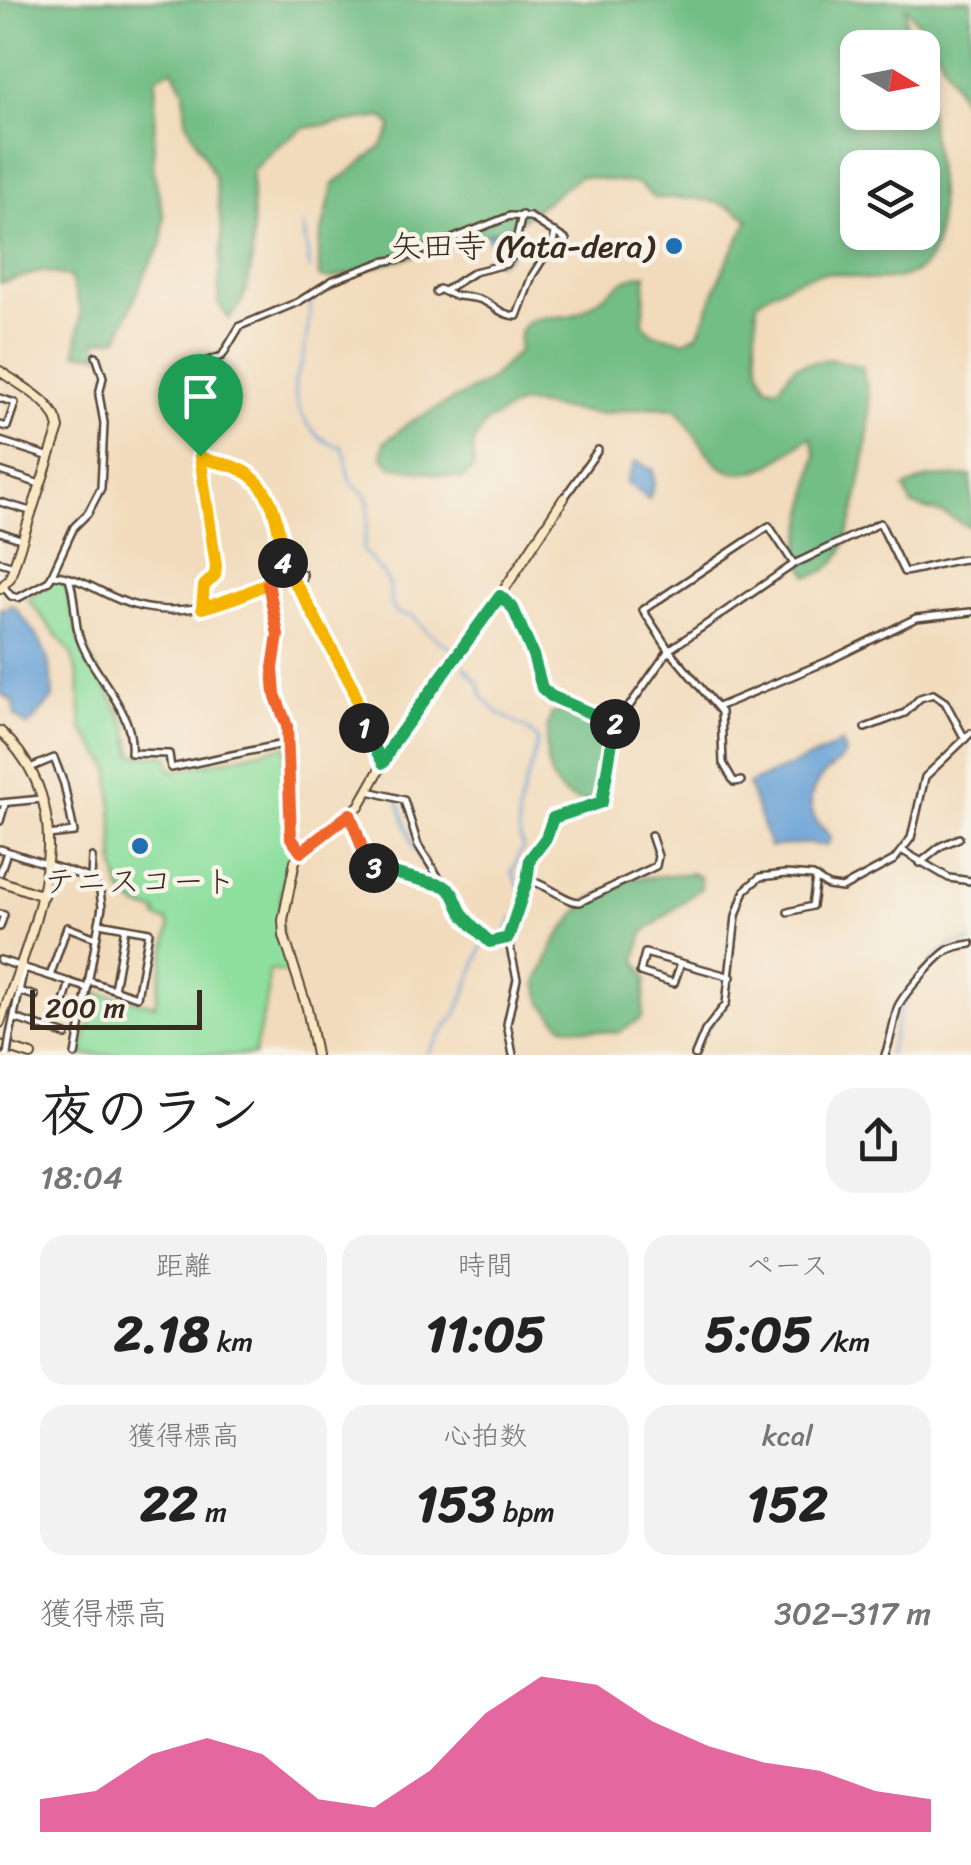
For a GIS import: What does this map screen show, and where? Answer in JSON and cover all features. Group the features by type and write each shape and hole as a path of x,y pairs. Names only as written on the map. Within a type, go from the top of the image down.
{"main road":[{"path":"0,371 55,414 58,428 14,566 2,588"},
{"path":"316,1055 307,1008 284,936 290,876 301,852 350,814 368,791 394,742 500,596 564,498"},
{"path":"0,731 30,768 42,799 49,866 22,967 0,1024"},
{"path":"0,882 43,896"},
{"path":"0,1045 31,1055"}],"street":[{"path":"202,608 204,586 215,575 216,566 192,372 197,365 222,356 240,326 366,267 404,258 510,216 522,216 566,240"},
{"path":"436,292 474,272 506,264 512,257 522,216"},
{"path":"444,291 463,299 480,300 506,315 517,316 555,232"},
{"path":"2,588 18,598 42,586 53,575 76,523 88,512 102,484 104,423 99,395 103,377 96,356"},
{"path":"0,398 14,403 7,427 0,425"},
{"path":"0,441 50,457"},
{"path":"564,498 598,450"},
{"path":"200,456 244,470 271,498 287,572 353,688 363,724 383,763"},
{"path":"0,471 41,484"},
{"path":"0,502 32,512"},
{"path":"513,1055 507,1024 517,978 508,938 530,859 546,838 553,818 602,802 616,724 669,650 794,564 880,522 904,572 971,559"},
{"path":"741,781 734,782 723,763 722,712 669,650 643,610 769,526 794,564"},
{"path":"0,532 23,540"},
{"path":"0,562 14,566"},
{"path":"53,575 139,606 202,608 238,597 287,572 303,574 301,592"},
{"path":"69,578 78,633 126,718 132,753 169,754 171,768 288,743"},
{"path":"268,583 278,635 275,694 287,726 291,838 301,852"},
{"path":"500,596 513,608 542,688 551,696 616,724"},
{"path":"718,707 916,618 971,612"},
{"path":"866,728 904,712 920,698 932,694 944,702 966,739"},
{"path":"694,1055 705,1031 726,1004 736,916 745,890 768,874 805,874 835,888 850,886 903,851 911,838 922,783 971,733"},
{"path":"30,768 54,758 64,784 74,832 48,835"},
{"path":"368,791 404,800 418,845 439,885"},
{"path":"0,821 3,803 42,799"},
{"path":"350,814 368,864 452,891 464,916 486,939 508,938"},
{"path":"527,880 551,887 571,902 580,902 656,866 658,856 650,835"},
{"path":"920,863 941,846 960,838"},
{"path":"0,873 4,850 90,880 102,898 74,1055"},
{"path":"903,851 949,878 971,881"},
{"path":"90,880 92,858"},
{"path":"788,912 812,906 816,878"},
{"path":"0,914 4,915 0,927"},
{"path":"0,960 137,997 149,932 99,923"},
{"path":"50,976 68,928 96,938"},
{"path":"114,990 125,928"},
{"path":"884,1055 894,1031 898,1006 922,974 945,952 971,944"},
{"path":"681,963 674,983 640,972 645,952 731,978"},
{"path":"7,1055 22,967"},
{"path":"60,1012 70,982"},
{"path":"19,991 35,996"},
{"path":"14,1018 66,1036"}],"green space":[{"path":"0,0 971,0 971,118 940,56 940,30 923,30 906,7 906,30 840,30 840,130 932,130 934,150 840,150 840,250 932,250 924,266 914,273 885,279 819,274 791,283 757,302 757,355 767,386 778,388 795,366 830,359 862,367 869,405 860,482 845,544 830,567 817,574 808,576 798,557 816,455 811,436 768,466 732,472 710,456 677,409 653,407 599,414 521,403 487,422 473,442 474,467 463,479 391,466 382,456 384,443 410,422 489,381 519,351 520,333 528,322 576,314 636,276 646,274 643,323 652,333 684,341 699,333 725,265 749,220 729,207 692,198 654,198 639,184 580,176 517,223 472,240 330,279 319,277 319,246 333,185 381,147 392,127 383,117 304,128 252,171 251,269 240,304 229,319 218,303 222,232 215,178 186,121 184,90 173,69 156,77 153,170 164,216 162,244 146,271 118,338 95,341 100,355 76,353 81,312 70,277 43,271 0,283"},
{"path":"971,476 971,528 944,514 912,505 904,488 928,478"},
{"path":"57,578 64,579 79,638 127,726 133,755 168,756 171,771 286,746 288,817 295,852 284,882 280,912 290,973 269,970 268,993 254,1055 82,1055 98,993 155,1005 170,927 167,921 157,918 157,912 138,907 121,891 115,867 110,768 82,728 79,680 71,653 28,599"},
{"path":"564,709 612,729 598,800 567,796 551,775 546,746 548,730 551,715"},
{"path":"692,873 700,877 701,888 643,933 636,959 646,978 642,1018 617,1033 563,1026 542,1003 537,983 556,940 585,903 629,879"}],"water":[{"path":"509,228 510,256 497,263 487,234"},
{"path":"636,461 653,470 649,499 626,482"},
{"path":"14,606 38,639 50,668 53,698 28,726 15,716 13,702 0,693 0,608 7,609"},
{"path":"841,742 845,753 823,775 811,800 818,823 831,836 827,846 808,843 770,847 748,784"}],"waterway":[{"path":"303,225 310,269"},
{"path":"311,302 303,357 295,380 301,411 314,431 331,444 341,446 350,481 368,500 363,551 387,580 390,603 397,613 413,616 453,650"},
{"path":"464,667 497,712 538,740 518,820 523,847 512,872 521,890"},
{"path":"398,800 413,846 438,887 451,896 460,919 484,942"},
{"path":"426,1055 458,1012 484,942 489,937 506,935 513,917"},
{"path":"930,963 952,944 971,941"},
{"path":"888,1055 901,1007 918,983"}],"place":[{"name":"矢田寺 (Yata-dera)","path":"674,246"},
{"name":"テニスコート","path":"140,846"}],"route":[{"path":"200,456 216,566 215,575 207,580 202,591 202,608 263,586 286,570 353,688 363,724 383,763 394,742 500,596 513,608 542,688 551,696 616,724 602,802 553,818 546,838 530,859 527,881 508,938 490,942 464,916 452,891 444,886 373,868 368,864 350,814 301,852 293,843 286,770 287,726 275,694 273,668 278,635 268,583 286,570 272,501 244,470 200,456"}]}
